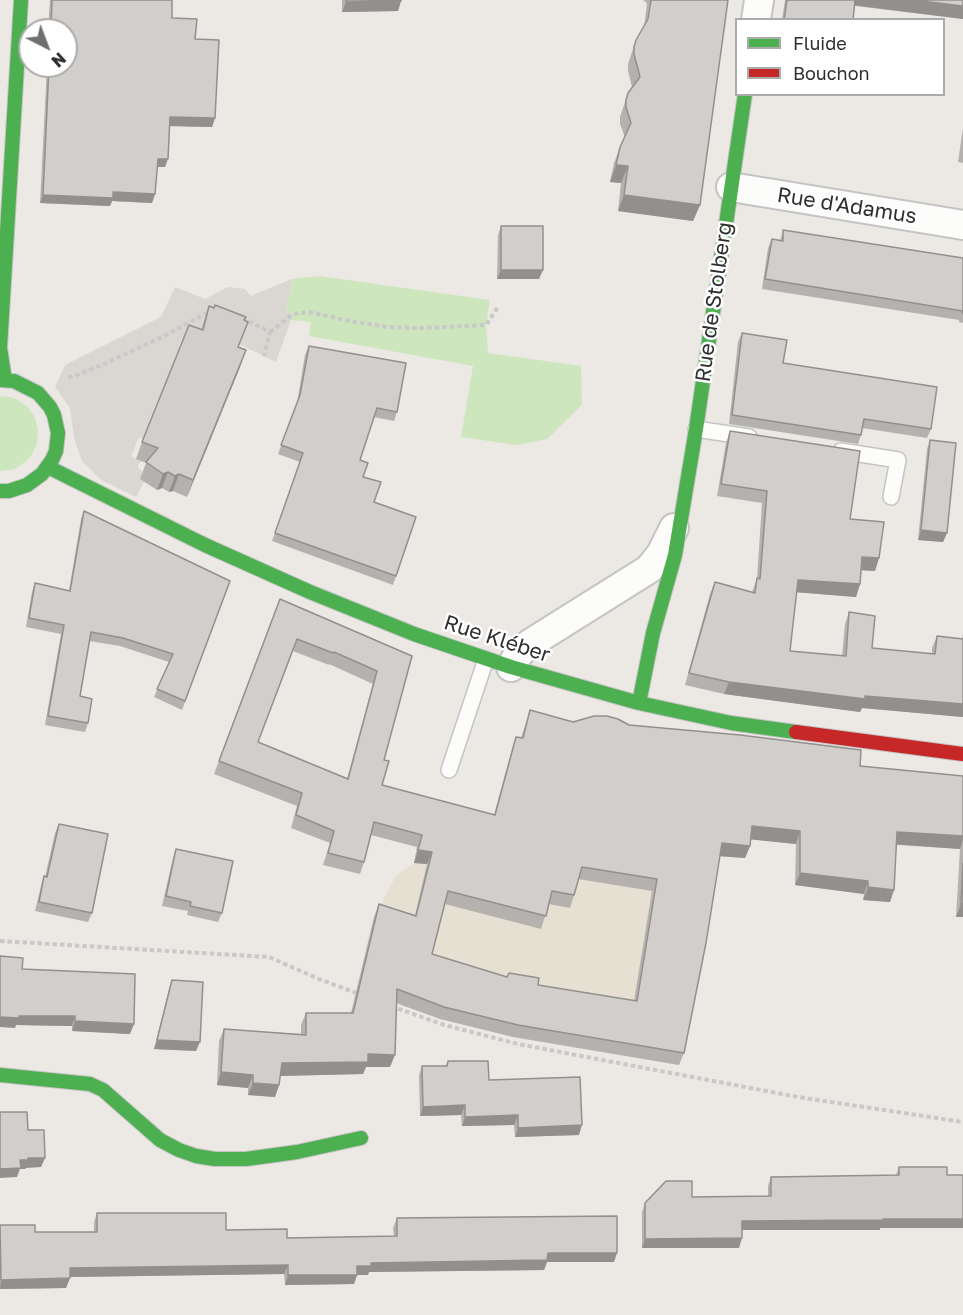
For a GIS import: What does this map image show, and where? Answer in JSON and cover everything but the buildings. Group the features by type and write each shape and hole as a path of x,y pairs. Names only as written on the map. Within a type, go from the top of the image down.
{"street":[{"path":"756,18 759,0"},
{"path":"0,491 9,491 35,481 48,467 56,451 58,433 50,407 38,393 31,387 14,381 2,380 0,348 20,1"},
{"name":"Rue de Stolberg","path":"639,703 653,633 675,555 696,429 745,96"},
{"name":"Rue d'Adamus","path":"731,188 963,225"},
{"name":"Rue Kléber","path":"48,467 205,545 310,592 414,634 498,663 639,703 731,723 963,753"},
{"name":"Rue de Stolberg","path":"498,663 519,653 531,643 649,569 662,554 682,510"},
{"path":"0,1075 90,1084 103,1090 160,1140 196,1156 215,1159 246,1159 297,1152 361,1138"}],"lane":[{"path":"696,429 763,439"},
{"path":"831,450 898,460 891,497"},
{"path":"449,770 498,663"}],"path":[{"path":"264,356 270,332 293,314 309,312 387,327 420,328 486,325 498,307"},
{"path":"60,375 72,377 162,337 205,314 213,315"},
{"path":"240,317 270,332"},
{"path":"0,941 269,957 359,994"},
{"path":"391,1006 444,1025 518,1044 798,1097 963,1122"}],"shaded area":[{"path":"292,279 286,312 293,314 276,362 239,344 242,339 196,347 181,341 179,346 181,348 144,439 139,437 131,456 141,461 138,465 144,482 136,497 101,480 82,461 74,438 70,408 55,387 65,365 161,317 175,287 205,299 228,287 245,289 251,296"},
{"path":"417,847 687,868 701,956 679,1065 513,1037 374,917 396,876 414,863"}],"green space":[{"path":"319,276 490,300 486,325 488,353 581,366 582,405 547,439 517,445 461,437 473,366 309,336 311,322 291,320 293,314 286,312 292,279"},
{"path":"0,396 16,399 28,407 35,418 38,431 37,444 31,456 15,469 2,471 0,471"}],"traffic: fast":[{"path":"5,380 0,348 21,0"},
{"path":"639,703 653,633 675,555 696,429 745,96"},
{"path":"0,380 14,381 38,393 50,407 58,433 56,451 42,474 27,485 9,491 0,491"},
{"path":"48,467 205,545 310,592 414,634 511,667 639,703 731,723 796,732"},
{"path":"0,1075 90,1084 103,1090 160,1140 196,1156 215,1159 246,1159 297,1152 361,1138"}],"traffic: jam":[{"path":"796,732 963,754"}]}
